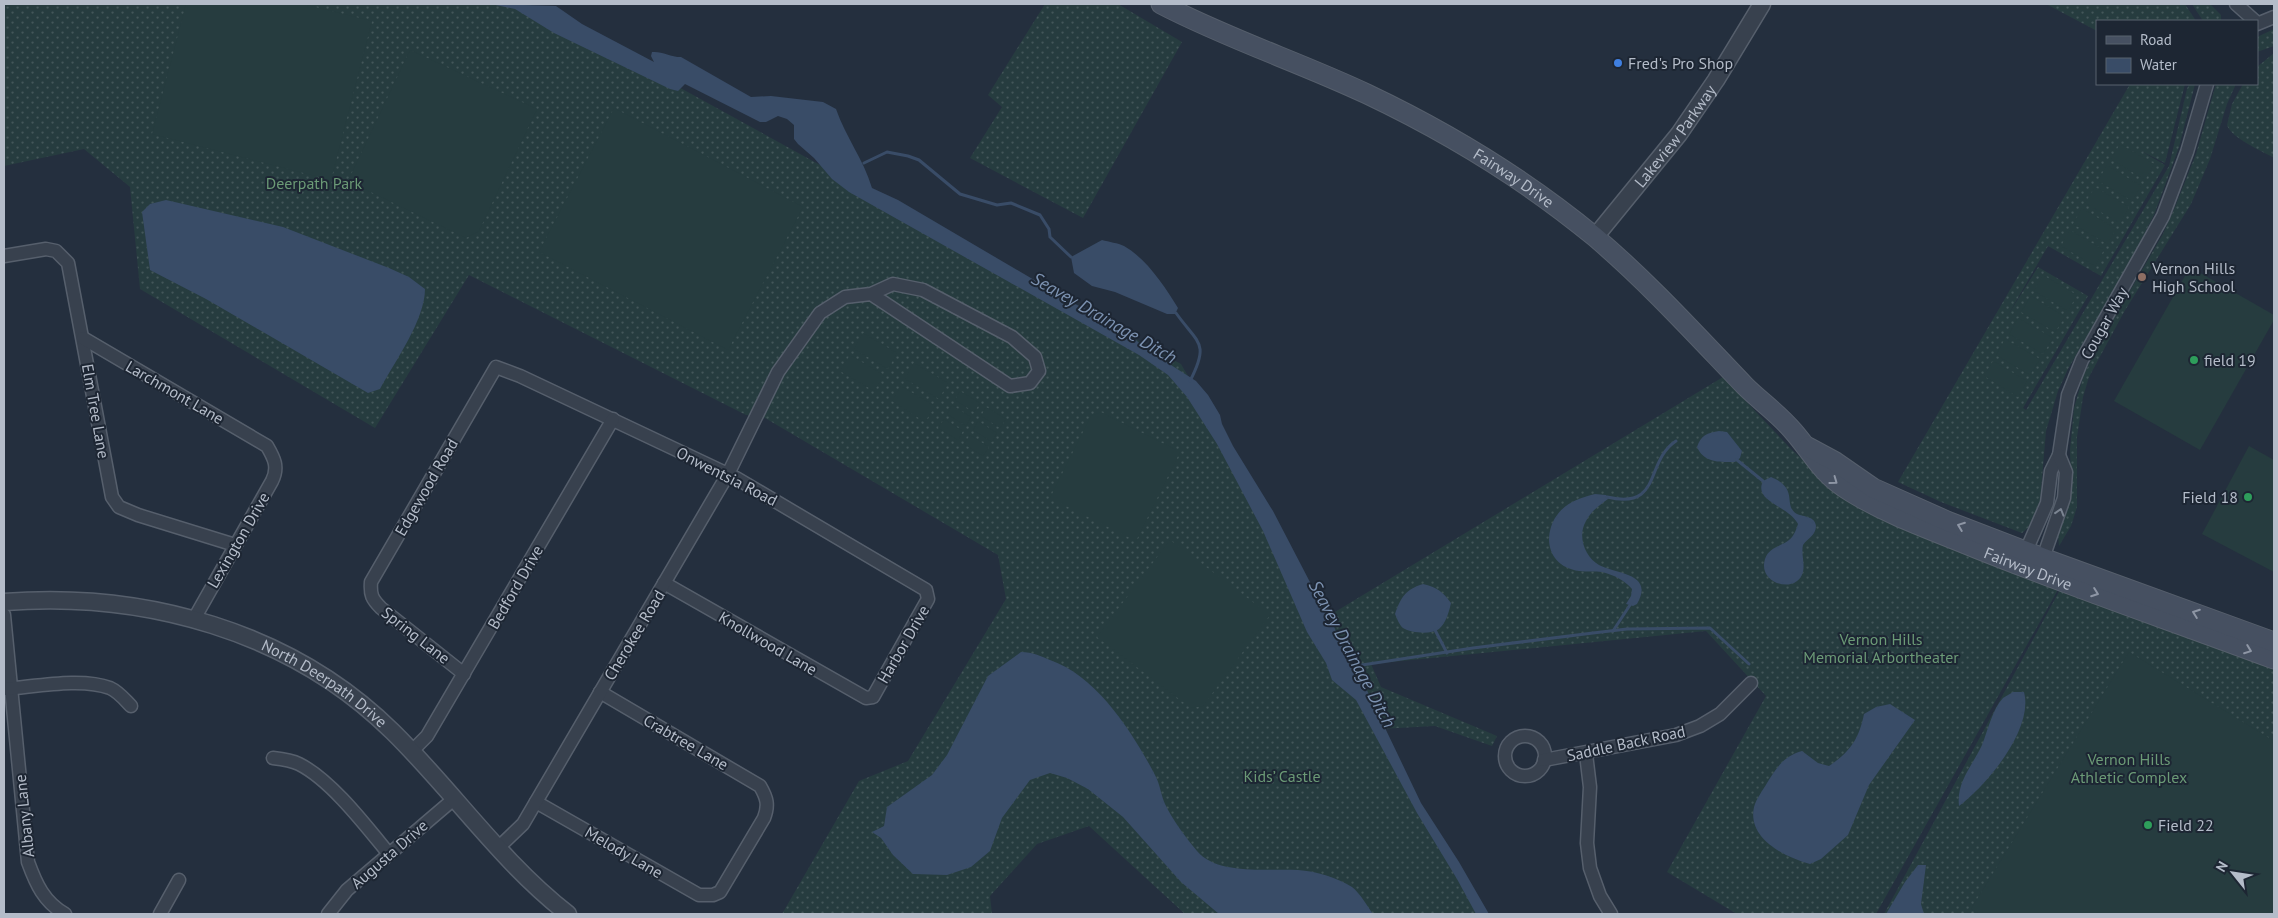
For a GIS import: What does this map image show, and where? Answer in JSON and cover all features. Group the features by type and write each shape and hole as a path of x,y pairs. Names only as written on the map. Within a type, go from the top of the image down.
{"main road":[{"name":"Fairway Drive","path":"1161,4 1200,24 1366,93 1484,158 1532,189 1595,237 1678,314 1745,386 1793,431 1826,475 1848,491 1877,506 2036,572 2274,659"},
{"name":"Fairway Drive","path":"1802,445 1834,461 1873,488 1898,500 2034,555 2274,642"}],"street":[{"name":"Lakeview Parkway","path":"1595,237 1679,134 1716,80 1762,4"},
{"path":"2236,4 2253,20"},
{"path":"2258,22 2274,17"},
{"name":"Cougar Way","path":"2034,555 2041,520 2047,503 2051,471 2059,455 2068,395 2082,360 2162,216 2187,152 2207,85"},
{"name":"Elm Tree Lane","path":"4,256 46,249 62,249 71,270 112,497 115,503 119,508 138,515 235,545"},
{"name":"Cherokee Road","path":"498,848 520,828 536,802 728,474 778,372 800,339 820,314 846,297 871,294 893,284 923,290 1012,337 1035,356 1039,372 1030,383 1010,386 871,294"},
{"name":"Larchmont Lane","path":"82,338 266,446 280,458"},
{"name":"Onwentsia Road","path":"487,382 496,368 520,376 613,419 728,474 926,590"},
{"name":"Edgewood Road","path":"370,594 371,582 487,382"},
{"name":"Bedford Drive","path":"412,751 427,736 613,419"},
{"name":"Cougar Way","path":"2034,555 2064,498 2066,472 2059,455"},
{"name":"Lexington Drive","path":"194,618 272,480 280,458"},
{"name":"Knollwood Lane","path":"664,583 855,694 866,698 873,697"},
{"name":"Harbor Drive","path":"873,697 928,603 926,590"},
{"name":"Spring Lane","path":"370,594 381,608 464,674"},
{"name":"North Deerpath Drive","path":"4,602 103,602 160,610 194,618 260,642 310,668 368,710 412,751 514,865 568,914"},
{"name":"Albany Lane","path":"4,615 7,689 28,862 36,885 44,897 65,914"},
{"name":"Saddle Back Road","path":"1544,760 1586,754 1676,735 1700,726 1720,714 1751,683"},
{"path":"7,689 77,684 99,685 117,692 131,706"},
{"name":"Crabtree Lane","path":"600,692 751,780 760,786 767,798 767,810 764,818 720,892 713,895"},
{"path":"1586,754 1590,787 1587,843 1594,883 1608,910"},
{"path":"273,758 287,760 305,767 332,790 389,854"},
{"name":"Augusta Drive","path":"328,914 347,890 454,798"},
{"name":"Melody Lane","path":"536,802 699,895 713,895"},
{"path":"160,914 179,880"}],"green space":[{"name":"Deerpath Park","path":"4,4 528,4 1181,364 1261,502 1320,621 1723,377 1791,449 1815,471 2060,586 1876,914 1737,914 1667,872 1766,696 1706,631 1371,664 1381,687 1497,736 1492,746 1435,726 1380,729 1479,914 1185,914 1089,826 1037,844 990,896 992,914 782,914 859,781 908,761 1006,599 998,555 760,415 746,415 469,275 375,428 140,289 130,187 84,149 4,166"},
{"path":"186,4 303,4 372,21 331,180 152,134"},
{"path":"1045,4 1118,4 1182,42 1083,218 970,158 1002,107 988,95"},
{"path":"2046,4 2185,4 2195,20 2096,20 2096,30"},
{"path":"2192,4 2211,5 2221,15 2221,20 2202,20"},
{"path":"2274,29 2274,46 2258,52 2258,37"},
{"path":"410,50 537,109 479,231 466,238 348,181"},
{"path":"2274,53 2274,158 2234,135 2227,125 2232,104 2242,85 2258,85 2258,66"},
{"path":"2129,85 2185,85 2165,163 2141,151 2165,165 2101,276 2048,246 2008,315 2038,267 2088,296 2023,408 2026,410 2169,166 2187,89 2189,85 2195,85 2179,147 2154,215 2130,262 2068,369 2058,391 2046,431 2040,502 2029,527 2022,533 1941,502 1898,482"},
{"path":"2216,85 2236,85 2227,104 2210,159 2191,204 2124,312 2089,377 2083,397 2077,437 2077,507 2071,526 2059,546 2058,535 2071,480 2070,450 2074,408 2084,374 2099,344 2163,234 2196,154"},
{"path":"614,108 803,207 728,350 539,252"},
{"path":"2120,144 2154,164 2145,180 2111,159"},
{"path":"2107,165 2141,186 2132,201 2098,181"},
{"path":"2095,187 2129,207 2120,223 2085,203"},
{"path":"2082,208 2116,229 2107,244 2073,224"},
{"path":"2070,230 2104,250 2095,266 2061,246"},
{"name":"field 19","path":"2190,267 2274,315 2274,320 2200,450 2114,401"},
{"path":"2043,275 2077,295 2068,311 2034,291"},
{"path":"2031,296 2065,317 2055,332 2021,312"},
{"path":"2018,318 2053,338 2043,354 2009,334"},
{"path":"863,333 897,353 888,369 854,349"},
{"path":"2005,339 2040,359 2030,375 1996,355"},
{"path":"850,355 884,375 874,391 840,371"},
{"path":"1993,361 2027,381 2018,397 1984,376"},
{"path":"914,363 948,383 939,399 905,379"},
{"path":"901,386 935,406 925,422 892,401"},
{"path":"960,391 980,403 974,412 955,400"},
{"path":"952,405 971,417 966,426 947,414"},
{"path":"986,407 1006,419 1000,428 981,416"},
{"path":"1101,412 1180,452 1136,541 1050,498 1091,416"},
{"path":"944,419 963,431 958,440 938,428"},
{"path":"978,421 997,433 992,442 973,430"},
{"path":"970,435 989,447 983,456 964,444"},
{"name":"Field 18","path":"2249,446 2274,460 2274,572 2202,534"},
{"path":"1170,540 1270,615 1203,706 1191,708 1097,637"},
{"name":"Vernon Hills Athletic Complex","path":"2062,586 2274,666 2274,914 1884,914"},
{"name":"Field 22","path":"2129,652 2274,741 2274,914 1979,914 1971,909"}],"water":[{"name":"Seavey Drainage Ditch","path":"491,4 556,6 582,24 654,62 651,56 652,52 681,57 751,97 771,96 823,102 836,109 872,188 898,200 1075,304 1118,324 1146,349 1196,381 1208,395 1220,415 1222,424 1233,446 1273,511 1312,586 1323,602 1355,674 1364,684 1421,803 1459,862 1489,914 1476,914 1417,813 1356,700 1332,680 1326,663 1307,632 1263,531 1217,444 1187,397 1168,375 1139,355 849,192 832,179 814,158 798,144 794,139 794,125 787,119 778,116 766,122 760,122 685,84 678,91 670,89 554,33 515,9"},
{"path":"166,200 283,227 389,268 409,277 425,289 424,301 415,327 380,389 368,393 206,299 150,270 142,212 150,204"},
{"path":"1102,240 1124,246 1148,266 1178,308 1175,314 1167,314 1115,292 1092,286 1074,273 1071,257"},
{"path":"1719,431 1727,432 1742,451 1740,458 1735,462 1708,459 1697,447 1705,435"},
{"path":"1771,477 1785,487 1793,510 1797,514 1814,520 1816,526 1813,534 1803,545 1803,572 1799,579 1786,585 1779,584 1767,575 1764,568 1765,559 1769,552 1791,538 1798,524 1787,512 1767,499 1763,494 1761,488 1763,481"},
{"path":"1595,494 1606,495 1608,499 1593,511 1583,527 1582,539 1586,552 1599,565 1631,576 1637,580 1641,586 1641,594 1637,604 1633,606 1626,604 1631,596 1632,589 1622,580 1602,572 1571,569 1558,562 1551,550 1549,535 1558,514 1568,504"},
{"path":"1423,584 1439,590 1451,603 1444,624 1435,631 1426,633 1403,628 1395,614 1405,594 1412,588"},
{"path":"1021,652 1036,654 1067,668 1098,692 1125,724 1136,742 1157,778 1171,816 1197,851 1206,859 1218,864 1244,869 1298,870 1326,876 1352,887 1361,896 1373,914 1219,914 1181,882 1123,817 1088,789 1067,778 1050,773 1030,780 1002,818 990,851 971,867 947,875 913,874 893,855 881,838 872,832 884,826 887,807 932,775 947,755 988,676"},
{"path":"2013,692 2024,692 2025,707 2022,722 2015,739 1995,770 1959,806 1960,789 1982,745 1993,714 2003,698"},
{"path":"1890,704 1915,720 1869,785 1848,835 1821,859 1810,864 1790,857 1770,845 1756,828 1753,818 1754,807 1777,768 1785,759 1802,751 1818,763 1829,766 1848,750 1856,738 1864,714 1876,707"},
{"path":"1918,865 1926,865 1921,904 1924,914 1886,914 1905,882"}],"waterway":[{"path":"864,163 887,152 919,160 960,194 997,205 1011,203 1040,215 1049,229 1050,237 1071,257"},
{"path":"1176,313 1199,344 1199,358 1190,381"},
{"path":"1607,497 1625,499 1637,497 1645,491 1666,450 1676,441"},
{"path":"1737,460 1763,481"},
{"path":"1613,631 1630,605"},
{"name":"Seavey Drainage Ditch","path":"1349,667 1473,648 1627,629 1710,628 1749,664"},
{"path":"1435,630 1447,653"}],"place":[{"name":"Fred's Pro Shop","path":"1618,63"},
{"name":"Vernon Hills High School","path":"2142,277"},
{"name":"field 19","path":"2194,360"},
{"name":"Field 18","path":"2248,497"},
{"name":"Field 22","path":"2148,825"}],"park label":[{"name":"Vernon Hills Memorial Arbortheater","path":"1881,648"},
{"name":"Kids’ Castle","path":"1282,776"}]}
